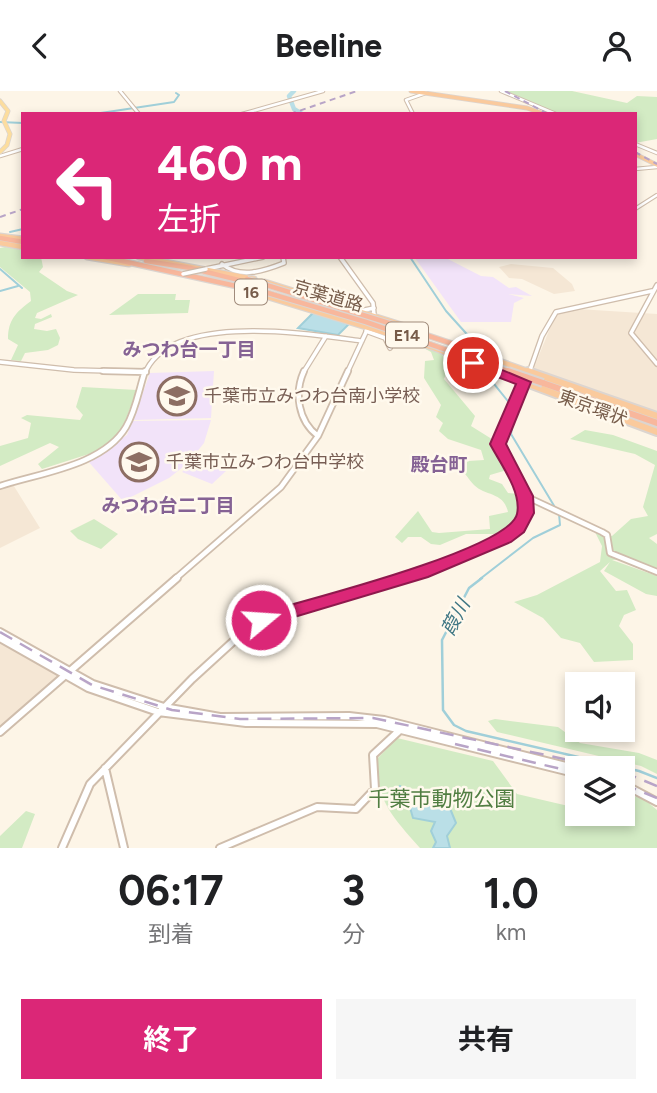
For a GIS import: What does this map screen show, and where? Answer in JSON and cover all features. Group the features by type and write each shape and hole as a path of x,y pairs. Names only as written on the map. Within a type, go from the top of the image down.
{"highway":[{"path":"413,91 525,107 540,112"},
{"path":"637,154 657,165"},
{"path":"0,240 21,243"},
{"name":"東京環状","path":"98,259 258,293 524,382 657,432"},
{"name":"京葉道路","path":"113,259 270,292"},
{"name":"京葉道路","path":"128,259 270,292 366,321 657,421"},
{"path":"132,259 247,279 462,347"},
{"name":"東京環状","path":"151,259 207,268 360,311 374,312 657,421"},
{"path":"190,268 329,302"},
{"name":"京葉道路","path":"544,381 657,421"}],"main road":[{"path":"0,101 9,111 4,122 10,134 7,145 0,154"}],"street":[{"path":"120,91 137,112"},
{"path":"250,112 323,91"},
{"path":"502,91 551,112"},
{"path":"412,112 406,100 426,93"},
{"path":"637,145 657,153"},
{"path":"0,154 21,149"},
{"path":"637,169 657,165"},
{"path":"637,208 657,195"},
{"path":"182,275 251,259"},
{"path":"222,264 226,269 240,272 263,271 284,263 283,259"},
{"path":"0,732 281,487 305,458 374,312 366,293 341,259"},
{"path":"657,285 631,333 657,364"},
{"path":"62,848 82,797 105,767 253,624 412,576 505,538 524,519 525,496 498,447 542,336 556,312 652,291"},
{"path":"368,329 385,338 390,348"},
{"path":"0,486 90,455 113,442 125,429 150,360 160,351 194,337 289,333 362,341"},
{"path":"317,436 308,429 302,413 299,381 326,336"},
{"path":"0,362 75,370 146,372"},
{"path":"525,496 602,532 607,535 610,553 657,572"},
{"path":"0,632 67,674"},
{"path":"0,638 67,674 161,710 219,722 351,722 401,729 565,771"},
{"path":"161,710 220,717 349,716 384,720 565,766"},
{"path":"220,848 228,842 267,830 317,807 356,809 374,792 373,755 401,729"},
{"path":"105,767 124,848"},
{"path":"635,790 657,802"}],"shaded area":[{"path":"416,259 448,259 481,276 493,277 509,288 516,287 532,296 508,294 524,298 514,303 511,322 461,322"},
{"path":"511,264 553,268 572,284 575,291 554,294 522,279 509,278 499,267"},
{"path":"578,309 657,314 657,413 533,370 555,316 563,311"},
{"name":"千葉市立みつわ台南小学校","path":"214,371 211,418 133,420 150,373"},
{"name":"千葉市立みつわ台中学校","path":"211,420 204,443 188,463 169,478 123,501 87,460 127,435 132,421"},
{"path":"194,461 226,471 212,484 182,472"},
{"path":"12,483 40,528 0,548 0,487"},
{"path":"0,642 58,676 0,727"}],"green space":[{"path":"506,91 572,91 627,103 637,96 657,97 657,139 637,143 637,112 554,112"},
{"path":"0,248 21,250 21,259 41,259 43,267 39,272 67,291 78,295 37,313 35,318 41,319 51,314 52,317 35,324 34,329 56,329 60,338 58,345 48,350 25,353 21,361 11,360 18,345 8,339 8,332 14,317 31,301 30,292 0,267"},
{"path":"138,294 176,294 175,300 190,300 188,313 109,315"},
{"path":"418,345 441,353 449,365 444,379 475,416 471,426 495,441 507,470 490,475 489,479 502,484 508,493 519,494 522,507 517,521 504,534 466,534 440,545 431,544 421,537 408,537 402,543 395,537 418,511 432,532 439,533 490,529 489,516 508,512 503,501 478,488 454,466 453,462 484,460 481,450 448,439 439,431 443,423 436,417 441,405 424,378 425,361 434,360 431,352"},
{"path":"82,387 137,390 121,432 110,443 92,453 42,469 38,464 59,447 50,443 0,466 0,446 28,438 31,423 21,418 27,415 80,420 83,415 76,407"},
{"path":"585,430 613,435 657,451 657,534 649,538 657,544 657,572 629,559 612,560 657,576 657,596 646,594 604,571 610,562 600,571 616,591 627,590 636,610 624,615 619,626 633,644 633,660 594,662 580,643 561,638 543,618 514,602 537,595 600,562 602,546 595,532 612,536 631,519 648,516 643,507 655,465 635,454 570,439"},
{"path":"94,519 118,534 101,549 78,539 70,531"},
{"path":"495,719 558,727 565,732 565,742 639,753 657,760 657,774 635,765 635,756 599,756 497,732 488,721"},
{"name":"千葉市動物公園","path":"397,738 493,761 517,794 565,805 565,826 635,826 635,796 644,799 657,810 657,848 420,848 388,809 380,788 375,761"},
{"path":"26,811 35,814 22,848 0,848 0,836"}],"water":[{"path":"314,312 349,324 338,335 298,328"},
{"path":"400,786 423,801 449,806 456,823 447,836 450,848 433,848 436,842 431,831 435,822 413,818 409,804 394,792"}],"waterway":[{"name":"葭川","path":"294,91 289,96 294,109 299,112"},
{"path":"107,112 174,102 179,95 176,93"},
{"path":"0,122 21,123"},
{"path":"10,232 21,229"},
{"name":"葭川","path":"411,259 446,311 483,352"},
{"path":"0,269 22,288"},
{"path":"0,291 18,286"},
{"name":"葭川","path":"482,369 511,405"},
{"name":"葭川","path":"515,410 511,434 556,509"},
{"name":"葭川","path":"480,579 533,538 560,525 559,514"},
{"name":"葭川","path":"482,578 469,588 442,640 443,710 454,725 466,731 639,771 657,778"}],"railway":[{"path":"296,112 357,91"},
{"path":"505,91 544,112"},
{"path":"637,153 657,164"},
{"path":"0,217 21,210"},
{"path":"0,632 92,685 172,710 240,719 373,718 565,759"},
{"path":"455,744 565,770"},
{"path":"635,777 657,786"},
{"path":"635,789 657,798"}],"place":[{"name":"千葉市立みつわ台南小学校","path":"177,396"},
{"name":"千葉市立みつわ台中学校","path":"139,462"}],"district":[{"name":"みつわ台一丁目","path":"189,349"},
{"name":"殿台町","path":"439,464"},
{"name":"みつわ台二丁目","path":"168,505"}],"route":[{"path":"261,620 422,572 505,538 518,528 526,513 525,496 498,444 524,382 473,363"}]}
